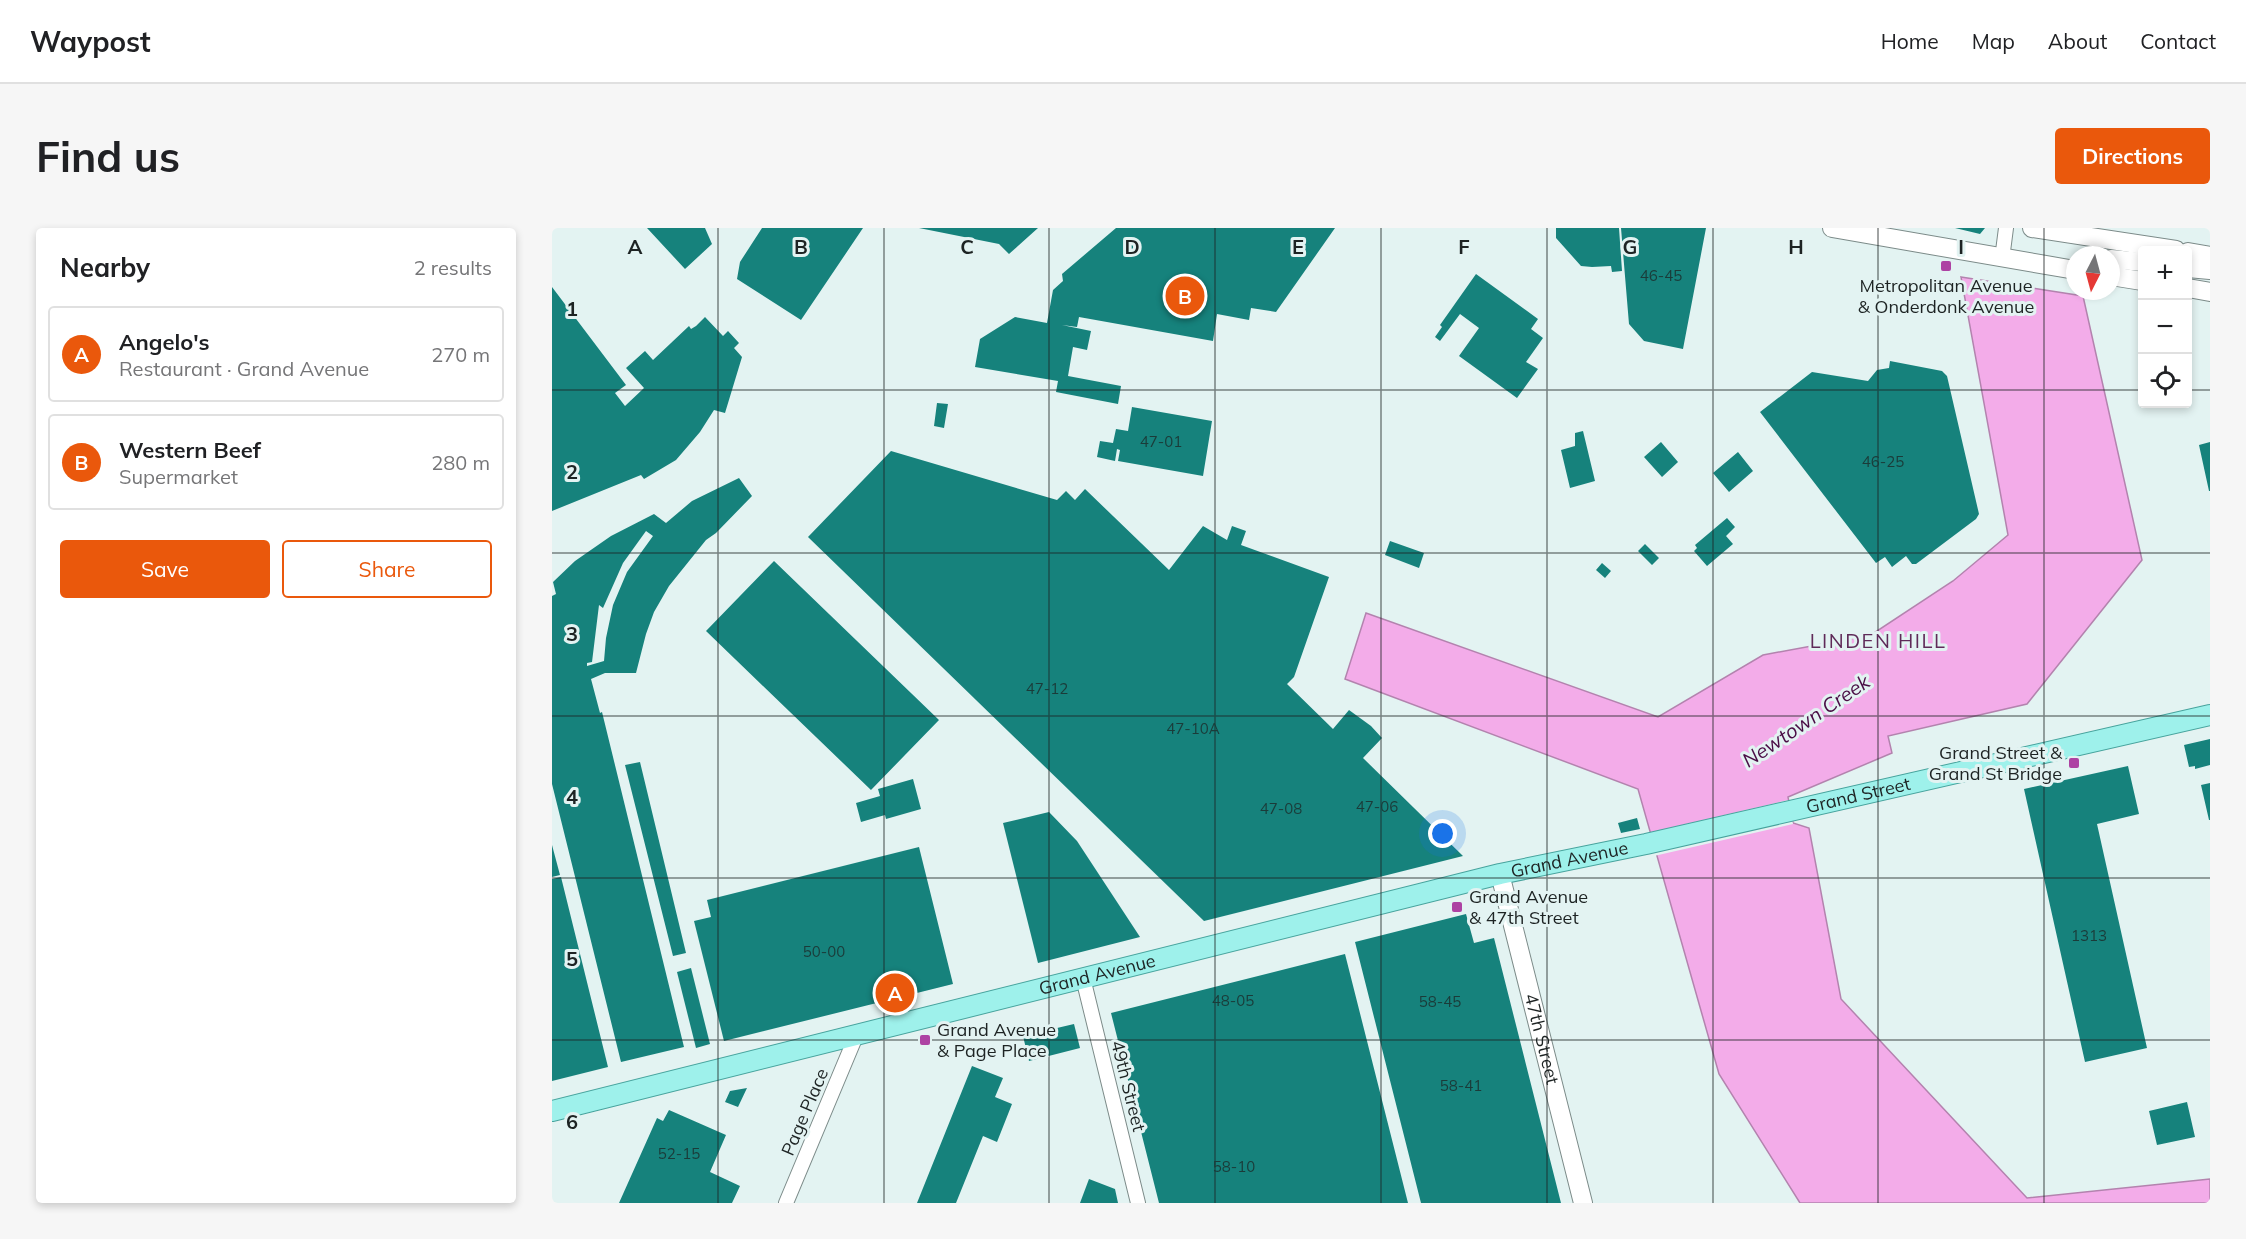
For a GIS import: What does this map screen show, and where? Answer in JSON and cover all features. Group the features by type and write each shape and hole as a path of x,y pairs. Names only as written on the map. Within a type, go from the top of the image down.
{"main road":[{"path":"1832,228 2066,269"},
{"path":"2032,228 2080,246"},
{"path":"2192,253 2210,256"},
{"path":"2120,256 2138,254"},
{"path":"2002,259 2066,259"},
{"path":"2120,259 2138,261"},
{"path":"2120,265 2138,278"},
{"path":"2192,268 2210,270"},
{"path":"2192,289 2210,292"},
{"name":"Grand Street","path":"1646,844 2210,715"},
{"name":"Grand Avenue","path":"552,1111 1500,874 1646,844"},
{"name":"47th Street","path":"1500,874 1583,1203"}],"street":[{"path":"2002,259 2006,228"},
{"name":"49th Street","path":"1083,978 1138,1203"},
{"name":"Page Place","path":"786,1203 856,1036"}],"water":[{"name":"Newtown Creek","path":"1961,277 2066,293 2066,300 2084,300 2142,560 2027,704 1888,736 1892,753 1788,797 1793,823 1809,828 1841,999 2027,1198 2210,1179 2210,1203 1800,1203 1719,1074 1638,789 1345,679 1366,613 1658,717 1763,655 1871,635 1953,581 2008,535"}],"pier":[{"path":"1788,800 1793,824 1654,856 1648,833"}],"building":[{"path":"647,228 705,228 712,244 685,269"},
{"path":"762,228 863,228 801,320 737,279 740,262"},
{"path":"919,228 1038,228 1009,254 999,244"},
{"path":"1116,228 1335,228 1276,312 1251,308 1249,320 1217,314 1213,341 1079,317 1077,327 1062,325 1091,331 1087,350 1073,347 1068,376 1121,386 1118,404 1056,392 1058,381 975,367 980,339 1015,317 1047,323 1053,290 1063,281 1062,274"},
{"path":"1556,228 1619,228 1622,271 1612,272 1611,266 1581,266 1556,238"},
{"path":"1621,228 1706,228 1683,349 1644,341 1629,324"},
{"path":"1955,228 1985,228 1980,234"},
{"path":"1476,274 1538,319 1531,329 1543,338 1526,362 1538,369 1517,398 1459,356 1479,328 1460,314 1440,341 1435,337 1442,327 1440,325"},
{"path":"552,287 626,385 615,393 625,406 644,388 626,368 645,351 653,360 689,326 691,329 705,317 723,336 728,331 739,343 734,348 742,357 725,413 714,410 700,432 676,460 644,479 641,475 552,511"},
{"path":"1890,361 1942,371 1947,376 1979,514 1976,519 1916,564 1912,564 1906,556 1892,567 1885,557 1876,563 1760,412 1812,372 1868,381 1877,370 1889,368"},
{"path":"937,403 948,404 944,428 934,426"},
{"path":"1132,407 1212,421 1203,476 1118,461 1120,450 1117,449 1115,461 1097,457 1100,441 1113,443 1116,429 1128,431"},
{"path":"1583,431 1595,481 1570,488 1561,450 1575,446 1575,433"},
{"path":"1661,442 1678,462 1662,477 1644,457"},
{"path":"2210,442 2210,491 2209,491 2199,445"},
{"path":"891,451 1057,500 1066,491 1075,500 1085,489 1169,570 1203,526 1227,540 1232,526 1246,531 1241,545 1329,577 1294,677 1287,684 1333,729 1349,710 1371,726 1382,738 1363,758 1463,856 1204,921 808,537"},
{"path":"1738,452 1753,471 1729,492 1713,473"},
{"path":"739,478 752,496 716,533 706,540 669,586 654,612 636,673 605,673 591,679 600,713 602,712 684,1047 621,1062 552,784 552,596 556,594 553,582 575,561 611,536 654,514 666,523 692,501","holes":["646,531 653,536 627,572 613,605 604,661 587,666 587,663 592,662 599,605 603,608 623,563"]},
{"path":"1727,518 1735,527 1726,536 1733,544 1707,566 1694,551 1697,548 1695,545"},
{"path":"1390,541 1424,553 1419,568 1385,555"},
{"path":"1645,544 1659,558 1652,565 1638,551"},
{"path":"774,561 939,720 871,790 706,631"},
{"path":"1602,563 1611,571 1605,578 1596,570"},
{"path":"2210,739 2210,765 2195,769 2195,766 2189,767 2184,745"},
{"path":"640,762 686,953 673,956 625,765"},
{"path":"2128,766 2139,814 2097,824 2147,1048 2085,1062 2024,789"},
{"path":"913,779 921,809 886,819 885,815 861,822 856,803 880,796 878,789"},
{"path":"2210,783 2210,820 2209,820 2201,785"},
{"path":"1049,812 1077,841 1140,937 1038,963 1003,823"},
{"path":"1637,818 1640,829 1621,833 1618,823"},
{"path":"552,845 560,875 552,877"},
{"path":"919,847 953,984 724,1041 694,921 711,917 707,900"},
{"path":"561,877 608,1067 552,1081 552,879"},
{"path":"1466,914 1474,943 1494,938 1561,1203 1421,1203 1355,942"},
{"path":"1345,954 1408,1203 1159,1203 1111,1013"},
{"path":"691,968 710,1044 696,1048 677,972"},
{"path":"1074,1024 1080,1048 1029,1061 1023,1036"},
{"path":"972,1066 1003,1078 995,1097 1012,1104 997,1142 983,1136 956,1203 917,1203"},
{"path":"747,1088 738,1107 725,1102 730,1091"},
{"path":"2187,1102 2195,1137 2157,1145 2149,1111"},
{"path":"669,1110 726,1135 710,1172 740,1186 732,1203 619,1203 657,1118 663,1121"},
{"path":"1089,1179 1115,1189 1118,1203 1080,1203"}],"place":[{"name":"Metropolitan Avenue & Onderdonk Avenue","path":"1946,266"},
{"name":"Western Beef","path":"1185,296"},
{"name":"Grand Street & Grand St Bridge","path":"2074,763"},
{"name":"Grand Avenue & 47th Street","path":"1457,907"},
{"name":"Angelo's","path":"895,993"},
{"name":"Grand Avenue & Page Place","path":"925,1040"}],"district":[{"name":"LINDEN HILL","path":"1878,641"}]}
